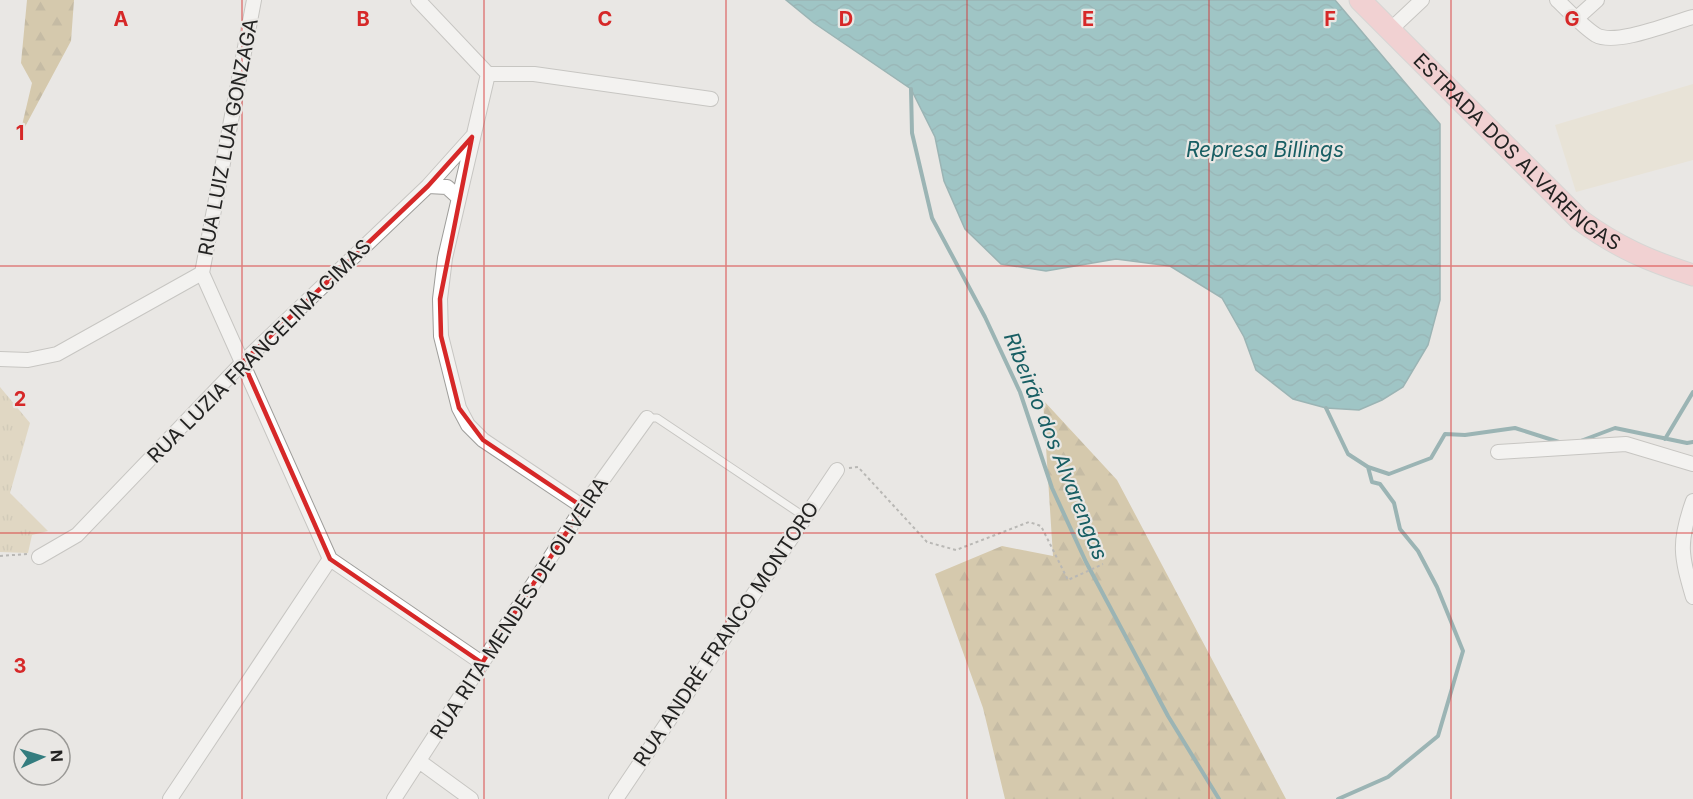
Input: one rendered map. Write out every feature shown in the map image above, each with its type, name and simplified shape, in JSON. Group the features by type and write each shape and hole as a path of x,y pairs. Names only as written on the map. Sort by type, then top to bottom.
{"main road":[{"name":"ESTRADA DOS ALVARENGAS","path":"1360,0 1580,220 1608,240 1644,259 1693,275"}],"street":[{"name":"RUA LUIZ LUA GONZAGA","path":"202,273 254,0"},
{"path":"418,0 488,74 534,74 711,99"},
{"path":"1389,31 1422,0"},
{"path":"1557,0 1597,35 1606,38 1625,37 1693,17"},
{"path":"1577,18 1597,0"},
{"path":"488,74 445,258 440,299 441,336 459,408 468,425 483,440 583,507"},
{"name":"RUA LUZIA FRANCELINA CIMAS","path":"42,556 77,536 243,362 428,186 472,136"},
{"path":"428,186 447,187 458,197"},
{"path":"0,359 28,360 57,354 202,273 330,559 482,663"},
{"name":"RUA RITA MENDES DE OLIVEIRA","path":"394,799 583,507 647,418"},
{"path":"1498,452 1626,444 1693,464"},
{"name":"RUA ANDRÉ FRANCO MONTORO","path":"616,799 837,470"},
{"path":"1693,501 1682,537 1682,556 1693,597"},
{"path":"170,799 330,559"},
{"path":"420,761 471,799"}],"lane":[{"path":"647,418 657,418 805,517"}],"path":[{"path":"837,470 858,466 927,542 956,550 1029,522 1041,526 1068,580 1103,564"},
{"path":"0,556 42,556"}],"highlighted area":[{"path":"472,137 440,299 441,336 459,408 483,440 583,507 482,663 330,559 243,362 428,186"}],"shaded area":[{"path":"1693,84 1693,160 1576,192 1555,125"}],"green space":[{"path":"27,0 74,0 71,41 19,138 32,83 21,63"},
{"path":"0,387 30,423 10,493 48,531 32,535 28,553 0,552"},
{"path":"1043,400 1117,480 1286,799 1005,799 983,708 935,574 1002,546 1053,556"}],"water":[{"name":"Represa Billings","path":"786,0 1335,0 1440,124 1440,300 1428,345 1403,387 1382,400 1359,410 1326,408 1293,399 1256,370 1244,337 1222,298 1170,266 1116,259 1046,271 1001,264 965,229 944,181 935,137 911,89 814,23"}],"waterway":[{"name":"Ribeirão dos Alvarengas","path":"911,89 912,133 932,218 985,317 1020,392 1052,488 1086,562 1168,716 1219,799"},
{"path":"1665,439 1693,392"},
{"path":"1326,408 1348,454 1368,467 1372,482 1380,484 1394,503 1400,529 1418,551 1437,587 1463,651 1438,736 1388,777 1338,799"},
{"path":"1368,467 1389,474 1431,458 1445,434 1465,435 1515,428 1562,443"},
{"path":"1578,442 1615,428 1687,443 1693,442"}]}
